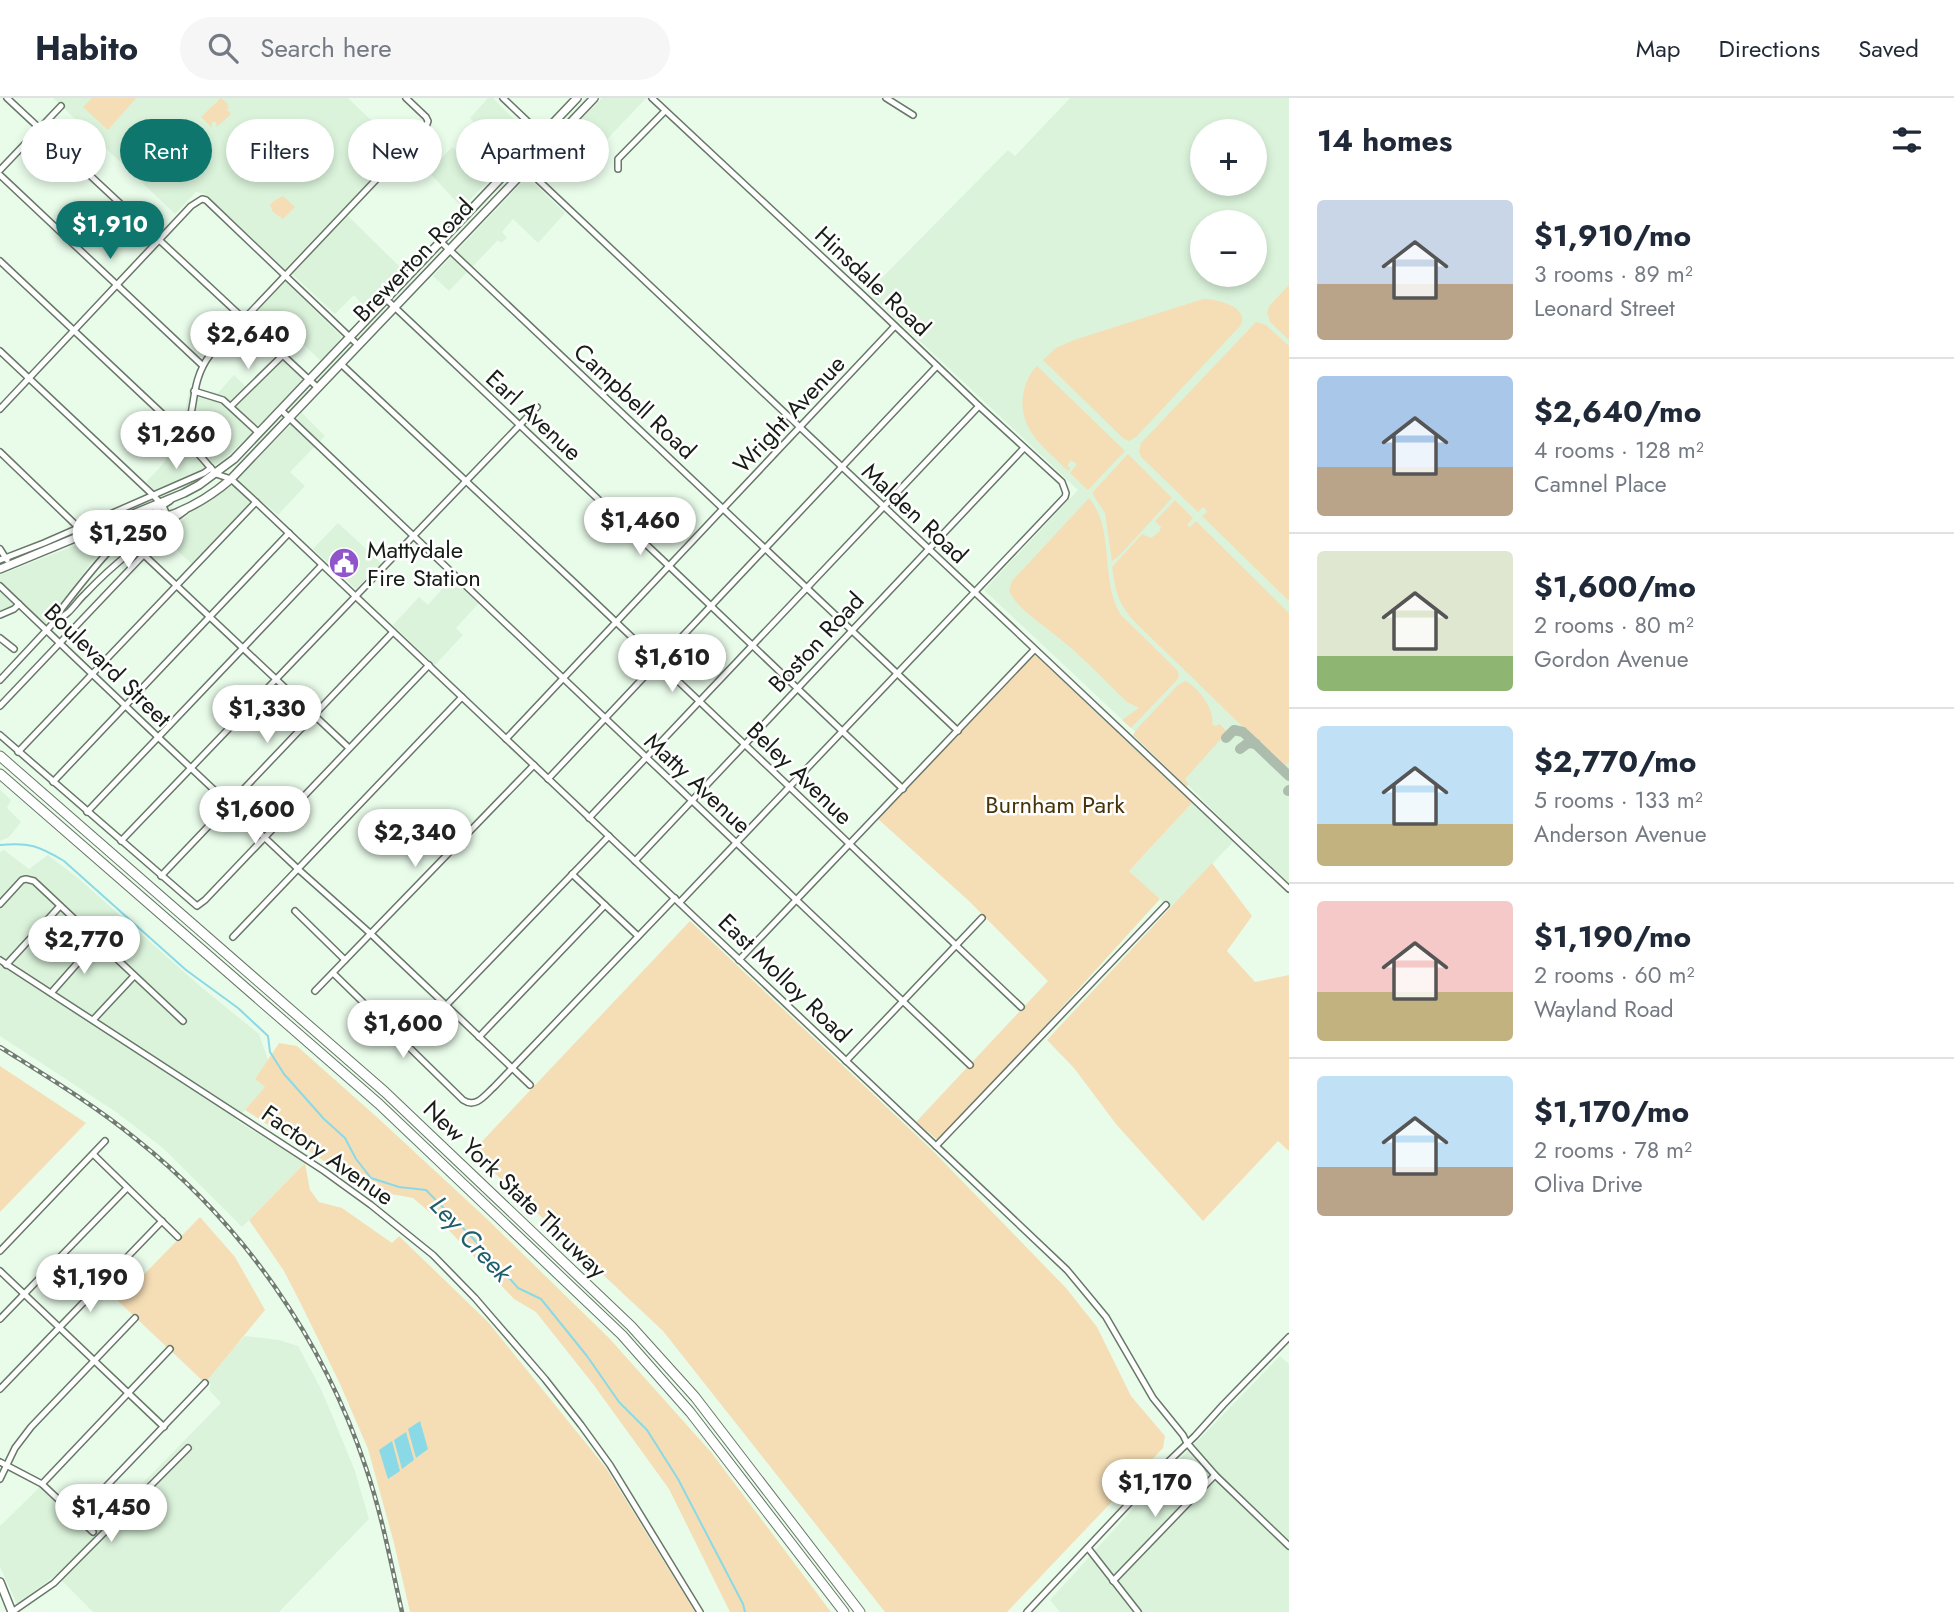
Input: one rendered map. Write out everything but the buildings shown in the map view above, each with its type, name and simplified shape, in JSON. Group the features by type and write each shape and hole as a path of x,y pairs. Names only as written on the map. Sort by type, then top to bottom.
{"highway":[{"name":"New York State Thruway","path":"0,756 385,1092 631,1326 695,1397 860,1612"},
{"name":"New York State Thruway","path":"0,774 379,1104 622,1335 690,1412 844,1612"}],"main road":[{"name":"Brewerton Road","path":"557,119 577,98"},
{"name":"Brewerton Road","path":"574,119 594,98"},
{"name":"Brewerton Road","path":"0,569 80,533 161,504 184,493 234,459 496,182"},
{"name":"Brewerton Road","path":"80,533 170,519 214,493 289,419 514,182"},
{"path":"0,1582 12,1612"}],"street":[{"path":"7,98 30,119"},
{"path":"185,438 202,365 426,127 426,117 406,98"},
{"path":"503,98 525,119"},
{"name":"Hinsdale Road","path":"652,98 1062,482 1065,497 973,592"},
{"path":"886,98 913,115"},
{"path":"49,119 61,106"},
{"path":"618,169 618,159 665,111"},
{"path":"21,149 0,173 202,365"},
{"path":"97,182 318,388"},
{"name":"Malden Road","path":"540,182 1289,889"},
{"path":"0,409 191,206 202,199 359,345"},
{"name":"Campbell Road","path":"440,241 958,730"},
{"path":"0,261 169,420 214,471 153,495 80,533 3,558"},
{"name":"Earl Avenue","path":"386,299 903,789"},
{"name":"Wright Avenue","path":"506,738 895,326"},
{"path":"0,351 153,495 170,519 170,527 0,706"},
{"path":"231,407 283,355"},
{"name":"Beley Avenue","path":"341,364 1021,1007"},
{"path":"548,779 937,366"},
{"path":"194,391 218,397 259,433"},
{"path":"590,818 979,406"},
{"path":"121,841 537,407"},
{"name":"Matty Avenue","path":"281,410 970,1065"},
{"name":"Boston Road","path":"635,861 1024,448"},
{"path":"0,452 80,533"},
{"name":"East Molloy Road","path":"214,471 231,479 256,502 1067,1270 1106,1317 1153,1398 1187,1443 1215,1475 1289,1546"},
{"path":"18,752 256,502"},
{"path":"0,680 47,631 93,568 117,541 161,504"},
{"path":"57,619 63,617 125,555 170,519"},
{"path":"53,782 289,533"},
{"path":"0,549 9,566"},
{"path":"143,554 349,748"},
{"path":"87,812 322,565"},
{"name":"Boulevard Street","path":"0,586 190,768 530,1085"},
{"path":"333,973 463,1100 474,1104 638,936 736,843 973,592"},
{"path":"0,615 19,604"},
{"path":"161,876 393,632"},
{"path":"0,638 14,649"},
{"path":"739,960 1034,650"},
{"path":"0,735 195,905 200,905 429,665"},
{"path":"233,937 462,697"},
{"path":"315,991 534,765"},
{"path":"407,1046 609,836"},
{"path":"572,874 638,936"},
{"path":"0,904 22,880 34,881 183,1021"},
{"path":"478,1037 605,905"},
{"path":"936,1146 1166,905"},
{"path":"6,964 60,906"},
{"path":"295,911 345,960"},
{"path":"846,1061 982,918"},
{"path":"51,993 97,941"},
{"name":"Factory Avenue","path":"0,960 324,1171 433,1255 484,1308 581,1424 622,1484 700,1612"},
{"path":"93,1020 134,975"},
{"path":"0,1251 105,1141"},
{"path":"93,1154 178,1237"},
{"path":"0,1319 127,1188"},
{"path":"0,1389 162,1221"},
{"path":"0,1271 163,1427"},
{"path":"0,1479 15,1448 31,1427 135,1318"},
{"path":"1027,1612 1289,1337"},
{"path":"42,1484 170,1349"},
{"path":"77,1517 205,1383"},
{"path":"12,1612 54,1583 188,1448"},
{"path":"0,1462 42,1484 93,1532"},
{"path":"1113,1581 1215,1475"},
{"path":"1284,1541 1289,1535"},
{"path":"1088,1548 1138,1612"}],"shaded area":[{"path":"53,98 348,98 370,119 348,119 348,182 369,182 285,269 205,194 196,192 175,214 141,182 212,182 212,119 120,119 120,162 106,148 106,119 75,119"},
{"path":"488,98 493,98 514,119 471,119"},
{"path":"602,98 646,98 609,137 609,119 581,119"},
{"path":"1070,98 1289,98 1289,883 1229,827 1147,743 984,590 1078,490 868,292 1008,150 1015,156"},
{"path":"452,147 456,150 456,182 487,182 462,208 438,182 442,182 442,158"},
{"path":"522,182 532,182 565,213 538,243 513,219 502,232 507,238 501,243 498,240 449,291 433,276"},
{"path":"347,215 404,271 369,311 354,295 335,314 291,273"},
{"path":"284,280 341,336 321,361 284,326 271,340 248,320"},
{"path":"278,355 304,379 221,462 156,493 146,482 163,464 180,437 190,387 218,393 234,375 246,387"},
{"path":"302,413 325,436 290,472 305,486 278,515 257,497 192,564 163,538 191,512 229,487"},
{"path":"338,523 381,563 356,589 313,549"},
{"path":"94,538 99,552 45,625 20,600 0,612 0,575"},
{"path":"452,578 479,603 456,628 463,635 435,665 393,625 419,597 428,605"},
{"path":"0,790 11,800 7,808 21,822 9,837 0,841"},
{"path":"1192,803 1233,842 1170,908 1129,871"},
{"path":"4,850 29,869 48,855 259,1034 268,1060 255,1079 266,1087 236,1120 305,1163 242,1227 163,1148 116,1112 0,1036 0,852"},
{"path":"245,1336 279,1340 298,1346 320,1387 355,1471 369,1519 279,1612 93,1612 56,1575 17,1604 0,1567 0,1526 41,1486 93,1534 221,1403 209,1390 211,1385 206,1377"},
{"path":"1280,1356 1289,1364 1289,1612 1060,1612 1050,1600 1150,1490"}],"green space":[{"path":"92,98 136,98 108,130 106,119 96,119 83,107"},
{"path":"221,98 228,104 227,107 230,106 227,110 231,114 217,127 212,119 201,117"},
{"path":"283,196 295,207 283,219 273,212 270,205"},
{"path":"1289,285 1289,340 1270,322 1267,312"},
{"path":"1203,299 1216,300 1236,308 1242,318 1241,325 1136,437 1129,441 1043,360 1056,348 1074,340"},
{"path":"1256,322 1266,325 1289,346 1289,601 1202,516 1207,512 1205,508 1198,512 1141,457 1139,451 1141,443"},
{"path":"1037,366 1125,451 1088,490 1070,473 1077,464 1071,460 1068,467 1071,468 1068,471 1029,429 1025,419 1023,395 1026,383"},
{"path":"1128,454 1172,498 1112,561 1105,513 1092,493"},
{"path":"1089,498 1102,525 1114,601 1121,615 1179,675 1131,728 1122,720 1139,708 1127,702 1078,654 1025,611 1009,591 1012,581"},
{"path":"1175,500 1193,518 1187,525 1190,527 1196,521 1289,613 1289,762 1284,767 1137,624 1119,598 1112,567 1142,534 1151,538 1159,532 1161,527 1155,521"},
{"name":"Burnham Park","path":"1033,655 1192,803 1129,871 1160,899 940,1142 916,1122 1048,981 969,901 878,819"},
{"path":"1185,681 1205,700 1213,719 1212,724 1220,724 1227,732 1185,779 1189,785 1186,786 1133,735 1178,685"},
{"path":"1212,863 1252,916 1227,951 1255,982 1289,975 1289,1151 1278,1141 1203,1221 1116,1124 1074,1068 1047,1040"},
{"path":"690,921 932,1150 1066,1288 1097,1327 1131,1396 1165,1436 1163,1448 1007,1612 885,1612 663,1331 472,1152"},
{"path":"279,1043 297,1046 379,1119 609,1338 711,1452 831,1612 730,1612 669,1489 593,1384 536,1312 514,1299 441,1222 413,1198 369,1190 245,1110 265,1087 255,1079"},
{"path":"0,1066 86,1123 0,1212"},
{"path":"305,1163 310,1190 319,1202 342,1208 392,1243 399,1236 488,1322 606,1468 695,1612 410,1612 368,1449 340,1384 284,1271 249,1220"},
{"path":"200,1217 235,1257 265,1310 205,1383 118,1301"}],"water":[{"path":"420,1421 428,1449 416,1458 408,1429"},
{"path":"406,1432 414,1460 402,1469 394,1440"},
{"path":"392,1441 400,1471 388,1479 379,1450"}],"waterway":[{"name":"Ley Creek","path":"0,845 34,846 64,861 186,970 238,1008 268,1036 270,1052 284,1074 345,1138 356,1159 371,1178 399,1187 426,1190 518,1288 541,1299 587,1356 619,1402 647,1430 678,1479 745,1612"}],"taxiway":[{"path":"1226,738 1234,730 1243,732 1289,776"},
{"path":"1240,749 1248,743 1256,744"}],"railway":[{"path":"0,1047 103,1114 175,1172 211,1208 275,1287 303,1330 348,1420 377,1504 402,1612"}],"place":[{"name":"Mattydale Fire Station","path":"344,563"}]}
